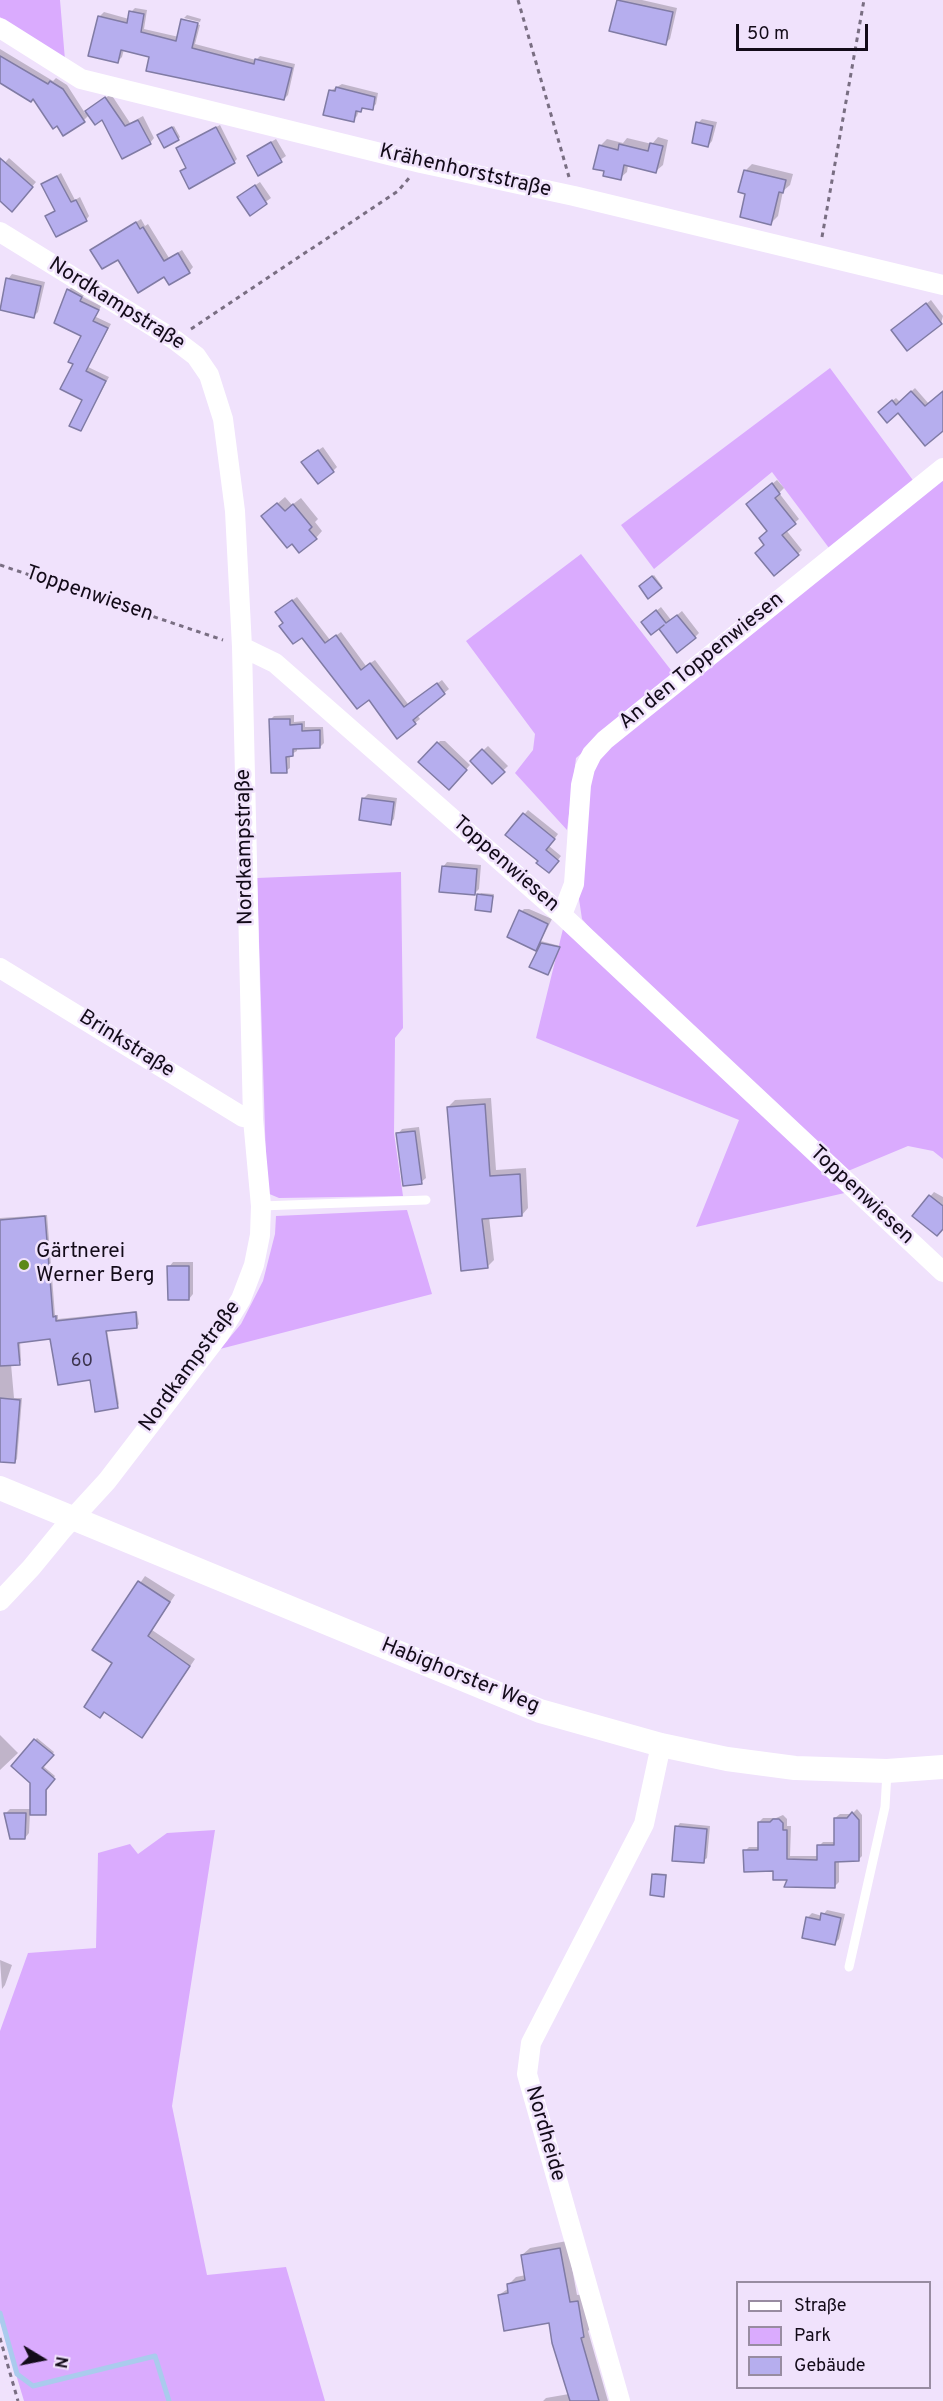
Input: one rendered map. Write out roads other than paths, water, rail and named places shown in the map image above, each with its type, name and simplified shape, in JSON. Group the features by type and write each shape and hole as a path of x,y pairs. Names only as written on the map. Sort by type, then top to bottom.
{"street":[{"name":"Krähenhorststraße","path":"0,28 81,79 421,163 574,196 943,285"},
{"name":"Nordkampstraße","path":"0,232 175,340 196,356 209,375 224,419 235,511 242,647 253,1119 261,1206 260,1235 254,1265 241,1299 219,1335 107,1481 0,1601"},
{"name":"An den Toppenwiesen","path":"562,915 574,884 581,785 585,768 592,754 605,740 943,468"},
{"name":"Toppenwiesen","path":"242,647 275,663 562,915 943,1272"},
{"name":"Brinkstraße","path":"0,968 243,1117 253,1119"},
{"name":"Habighorster Weg","path":"0,1488 540,1711 661,1745 727,1759 795,1768 887,1771 943,1767"},
{"name":"Nordheide","path":"620,2401 527,2074 531,2043 644,1824 661,1745"}],"lane":[{"path":"261,1206 426,1200"},
{"path":"849,1967 885,1807 887,1771"}],"waterway":[{"path":"0,2313 17,2374 33,2386 155,2356 169,2401"}],"place":[{"name":"Gärtnerei Werner Berg","path":"24,1265"}]}
